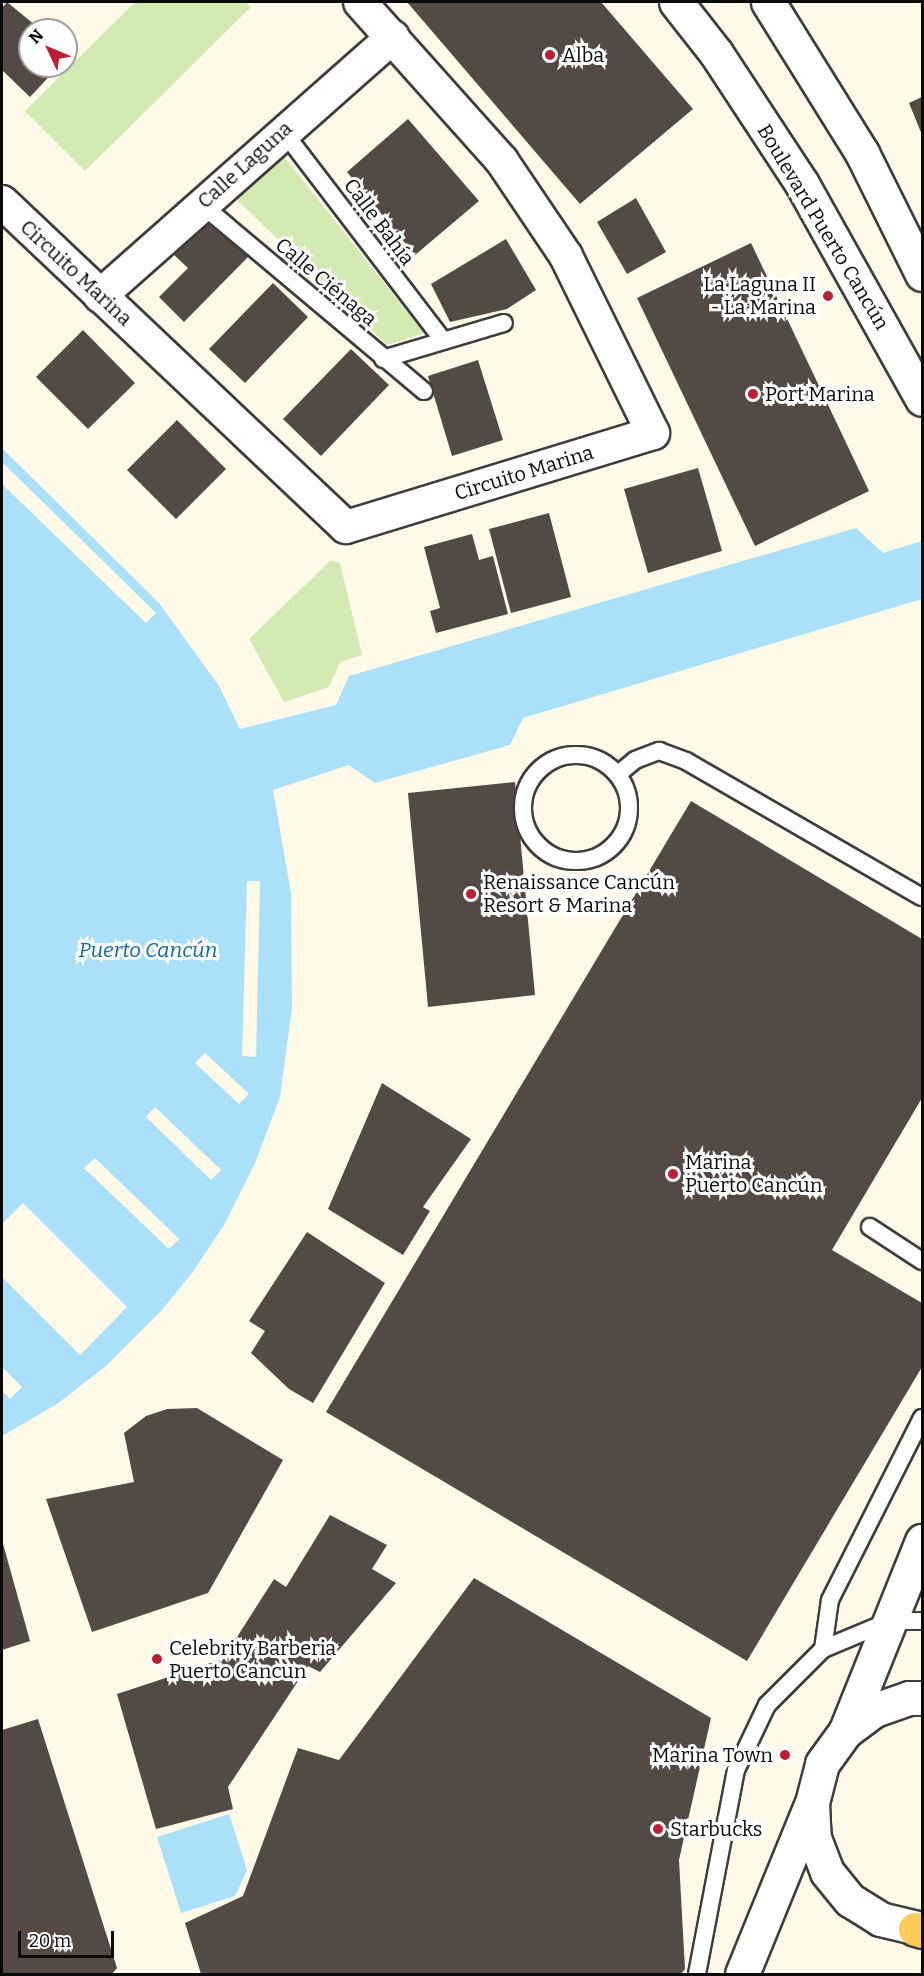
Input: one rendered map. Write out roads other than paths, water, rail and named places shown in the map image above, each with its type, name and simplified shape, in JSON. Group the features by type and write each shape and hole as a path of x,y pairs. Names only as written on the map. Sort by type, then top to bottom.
{"street":[{"name":"Circuito Marina","path":"2,202 346,527 653,434 566,256 502,161 360,2"},
{"name":"Boulevard Puerto Cancún","path":"676,2 716,53 802,184 922,399"},
{"path":"768,2 862,153 922,274"},
{"name":"Calle Laguna","path":"100,296 283,131 393,37"},
{"path":"742,1974 812,1803 822,1764 845,1732 922,1541"},
{"path":"845,1732 874,1710 909,1698 922,1698"},
{"path":"812,1803 814,1838 827,1872 850,1900 870,1913 920,1929"}],"lane":[{"name":"Calle Bahía","path":"283,131 442,339"},
{"name":"Calle Ciénaga","path":"201,204 383,359 424,391"},
{"path":"383,359 442,339 504,323"},
{"path":"618,774 634,760 659,751 686,761 922,897"},
{"path":"581,755 605,763 618,774 629,807 627,825 618,841 603,853 586,860 568,860 550,855 536,843 523,811 531,779 542,766 557,758 581,755"},
{"path":"870,1227 922,1261"},
{"path":"823,1649 830,1599 922,1418"},
{"path":"697,1974 736,1770 768,1705 823,1649 890,1621 922,1621"}],"water":[{"name":"Puerto Cancún","path":"2,448 159,603 219,686 240,729 336,705 349,676 856,528 883,553 922,541 922,599 523,718 510,745 375,783 349,765 273,790 291,893 292,1008 280,1097 255,1163 224,1225 192,1273 161,1311 106,1366 57,1404 2,1436"},
{"path":"229,1814 247,1870 235,1896 181,1913 157,1837"}],"place":[{"name":"Alba","path":"550,55"},
{"name":"La Laguna II - La Marina","path":"828,296"},
{"name":"Port Marina","path":"753,394"},
{"name":"Renaissance Cancún Resort & Marina","path":"471,894"},
{"name":"Marina Puerto Cancún","path":"673,1174"},
{"name":"Celebrity Barberia Puerto Cancun","path":"157,1659"},
{"name":"Marina Town","path":"785,1755"},
{"name":"Starbucks","path":"658,1829"}]}
